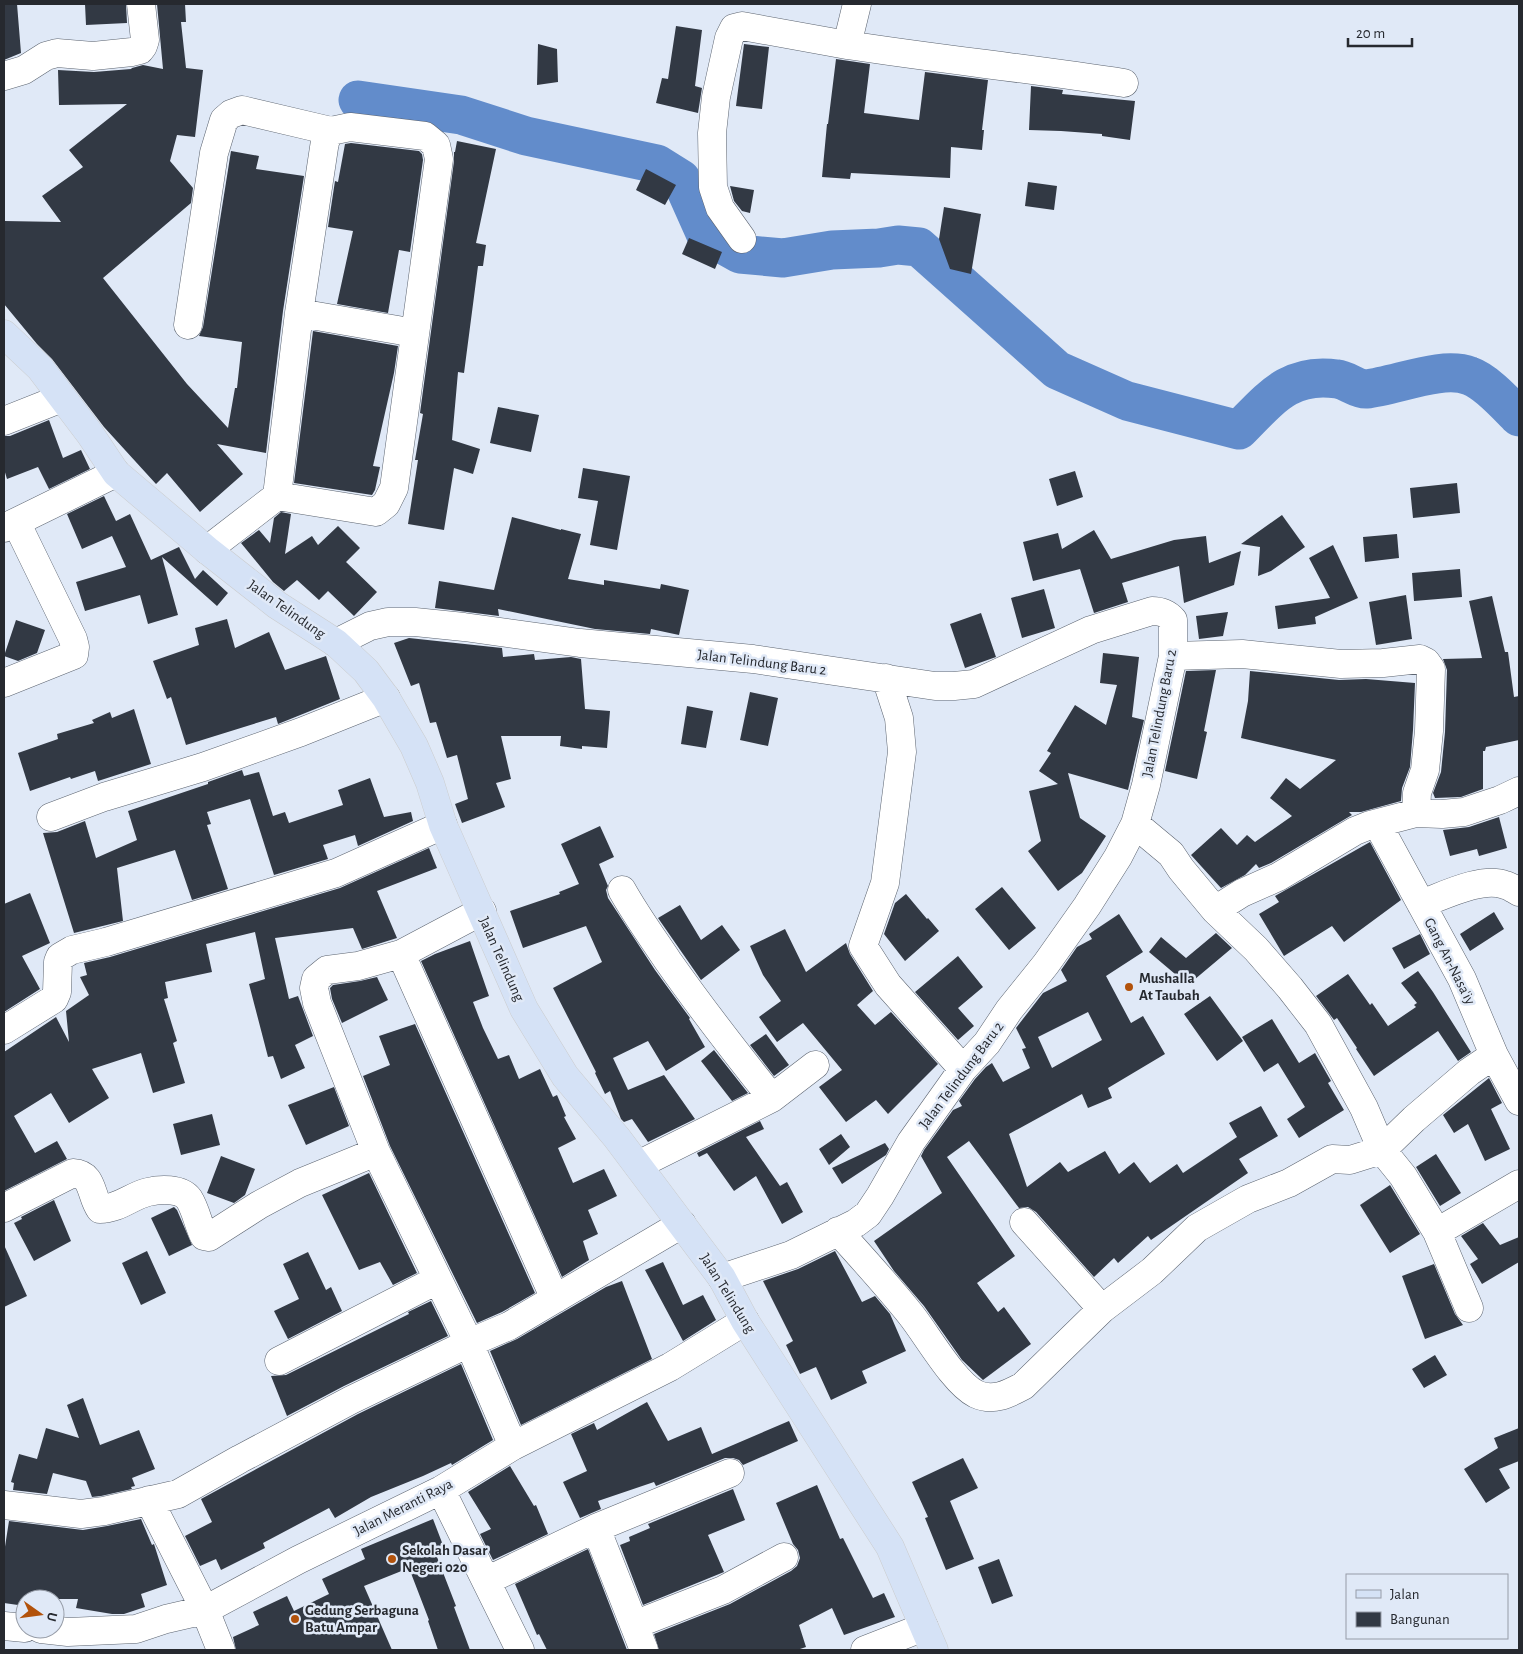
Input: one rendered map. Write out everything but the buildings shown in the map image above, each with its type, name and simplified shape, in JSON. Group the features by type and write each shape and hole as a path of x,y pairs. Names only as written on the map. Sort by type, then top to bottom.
{"main road":[{"name":"Jalan Telindung","path":"4,334 40,368 90,434 116,473 207,550 278,605 336,643 366,671 386,698 414,746 430,783 444,825 524,1009 565,1076 638,1165 722,1278 745,1321 890,1548 929,1639"}],"street":[{"path":"4,76 24,70 46,56 57,53 94,56 140,50 144,40 141,4"},
{"path":"847,45 857,4"},
{"path":"742,239 720,208 713,187 712,133 716,97 729,38 734,28 742,26 944,60 1039,70 1124,83"},
{"path":"188,325 214,153 224,120 232,114 242,110 332,131 350,127 425,136 436,145 439,159 394,488 386,504 376,512 277,496"},
{"path":"207,550 277,496 299,313 325,141 332,131"},
{"path":"299,313 416,333"},
{"path":"4,421 62,398"},
{"path":"4,684 74,655 75,647 73,638 10,525 116,473"},
{"name":"Jalan Telindung Baru 2","path":"336,643 370,626 388,622 416,622 580,643 753,659 935,686 954,686 974,684 1091,630 1152,611 1168,614 1173,620 1173,656 1146,784 1135,824 1118,857 1082,913 1046,964 1009,1010 987,1043 963,1070 911,1142 868,1214 856,1223 791,1255 722,1278"},
{"path":"1173,656 1242,654 1341,664 1420,660 1426,662 1431,669 1429,732 1425,770 1417,794 1416,813"},
{"path":"886,678 899,718 902,752 885,882 863,946 888,985 963,1070"},
{"path":"51,817 104,797 202,767 301,732 386,698"},
{"path":"1215,910 1242,892 1278,877 1354,831 1416,813 1442,814 1464,812 1500,800 1519,791"},
{"name":"Gang An-Nasa'iy","path":"1377,823 1462,979 1494,1055 1519,1101"},
{"path":"1135,824 1171,854 1215,910 1256,949 1318,1024 1364,1108 1382,1150 1403,1176 1437,1232 1469,1308"},
{"path":"4,1030 54,999 57,992 58,962 60,957 72,950 106,942 336,873 444,825"},
{"path":"1420,904 1487,882 1504,884 1519,892"},
{"path":"622,890 638,918 685,985 720,1033 772,1098"},
{"path":"482,911 401,954 358,966 327,970 316,979 314,988 317,1003 376,1152 469,1343 512,1446"},
{"path":"401,954 555,1299"},
{"path":"838,1232 911,1315 956,1376 974,1393 992,1398 1023,1386 1102,1309 1152,1271 1197,1228 1248,1199 1289,1183 1332,1159 1350,1160 1382,1150 1414,1119 1469,1072 1494,1055"},
{"path":"638,1165 772,1098 815,1065"},
{"path":"4,1208 73,1173 88,1178 95,1202 100,1209 119,1205 148,1192 163,1190 181,1192 190,1200 204,1236 209,1236 259,1205 300,1183 376,1152"},
{"path":"1437,1232 1519,1184"},
{"path":"1024,1222 1102,1309"},
{"path":"4,1505 81,1514 104,1511 178,1494 240,1458 352,1400 469,1343 509,1326 682,1224"},
{"path":"279,1361 437,1280"},
{"name":"Jalan Meranti Raya","path":"65,1632 136,1629 166,1618 205,1610 298,1560 441,1490 512,1446 670,1367 745,1321"},
{"path":"486,1581 596,1528 730,1474"},
{"path":"441,1490 520,1650"},
{"path":"149,1500 205,1610 221,1650"},
{"path":"596,1528 644,1650"},
{"path":"634,1625 722,1590 784,1557"},
{"path":"866,1650 929,1639"}],"waterway":[{"path":"358,100 461,115 526,136 657,164 681,179 706,235 740,254 783,258 832,250 879,248 898,245 919,247 1057,370 1127,401 1239,430 1271,398 1293,384 1306,380 1320,378 1337,379 1366,389 1433,374 1459,373 1483,383 1519,417"}],"place":[{"name":"Mushalla At Taubah","path":"1129,987"},
{"name":"Sekolah Dasar Negeri 020","path":"392,1559"},
{"name":"Gedung Serbaguna Batu Ampar","path":"295,1619"}]}
